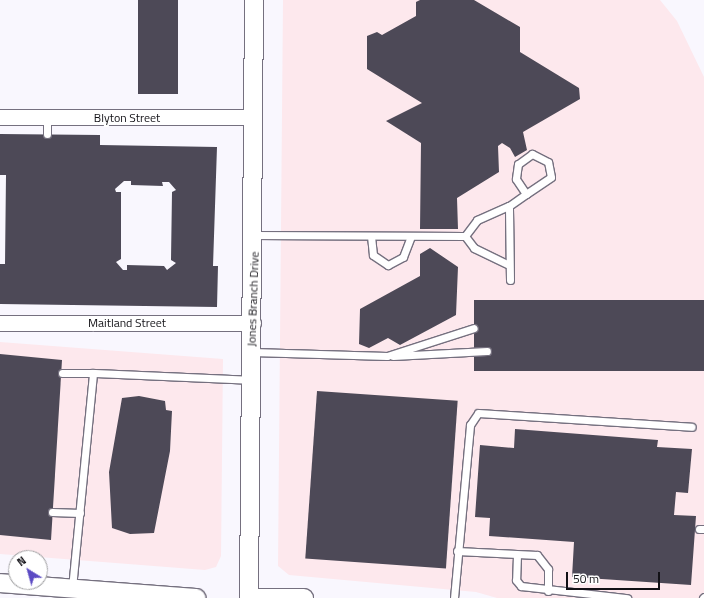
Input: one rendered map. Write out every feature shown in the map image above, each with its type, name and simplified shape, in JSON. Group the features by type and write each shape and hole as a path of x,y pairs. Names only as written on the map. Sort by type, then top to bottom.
{"street":[{"name":"Jones Branch Drive","path":"249,598 251,352 253,323 254,235 254,0"},
{"name":"Blyton Street","path":"0,117 254,117"},
{"name":"Maitland Street","path":"0,323 253,323"},
{"path":"0,583 196,598"},
{"path":"257,598 304,598"}],"lane":[{"path":"47,118 47,134"},
{"path":"465,236 477,220 510,206 551,177 548,162 532,154 518,164 516,179 526,194"},
{"path":"510,206 507,264 510,280"},
{"path":"254,235 465,236"},
{"path":"371,236 372,255 388,265 402,257 411,236"},
{"path":"465,236 474,248 507,264"},
{"path":"387,356 474,328"},
{"path":"251,352 427,356 487,351"},
{"path":"62,373 251,380"},
{"path":"72,588 93,373"},
{"path":"454,598 470,425 478,413 692,427"},
{"path":"52,512 80,513"},
{"path":"458,551 536,555 543,560 548,569 548,591"},
{"path":"516,555 516,580 521,586 548,591 627,598"}],"shaded area":[{"path":"283,0 660,0 677,21 704,77 704,598 497,598 476,592 289,575 278,566"},
{"path":"0,342 223,359 221,556 216,567 205,570 48,558 48,550 8,550 8,555 0,554"}],"building":[{"path":"138,0 178,0 178,94 138,94"},
{"path":"420,0 474,0 520,27 520,52 579,88 580,99 523,132 527,150 515,157 510,148 502,143 498,146 499,172 457,198 458,229 420,229 421,143 386,121 422,103 367,69 367,36 377,32 382,35 416,16 416,2"},
{"path":"0,134 100,135 100,145 217,147 213,266 218,266 217,307 0,304 0,264 5,264 6,175 0,175","holes":["124,181 131,181 131,185 163,186 162,182 169,182 176,190 172,192 171,260 176,263 167,270 164,266 127,265 127,270 123,270 116,262 121,259 121,192 116,192 115,189"]},
{"path":"430,248 458,267 456,315 400,345 388,338 369,348 359,344 360,309 420,276 420,254"},
{"path":"474,300 704,300 704,371 474,371"},
{"path":"0,354 62,360 51,540 0,535"},
{"path":"317,391 458,401 446,568 305,559"},
{"path":"139,396 165,401 166,410 172,411 170,451 154,533 130,534 112,528 109,472 122,398"},
{"path":"515,429 658,440 657,447 692,449 688,493 676,492 674,515 696,516 691,585 572,577 574,542 489,536 490,518 475,517 480,445 514,448"}]}
